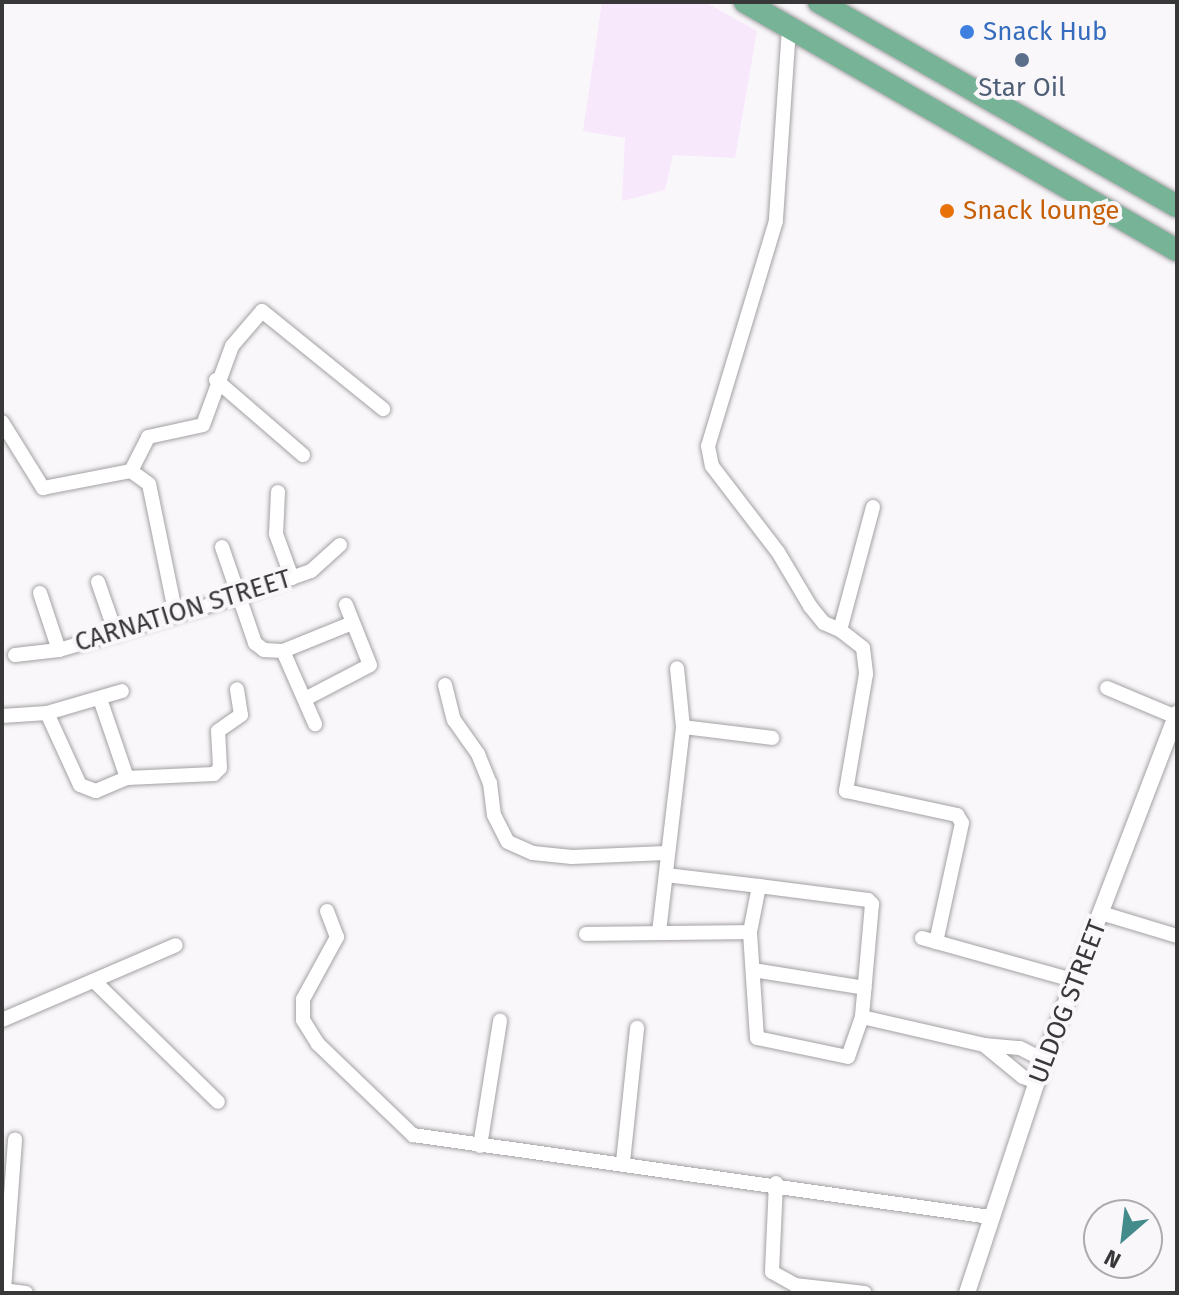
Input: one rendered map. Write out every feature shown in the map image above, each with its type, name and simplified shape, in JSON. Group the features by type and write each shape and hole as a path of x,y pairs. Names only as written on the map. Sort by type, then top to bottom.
{"highway":[{"path":"745,2 1177,250"},
{"path":"819,2 1177,206"}],"street":[{"path":"789,28 776,221 708,446 712,466 778,552 810,606 824,623 840,630 863,648 866,674 846,791 957,815 962,823 929,940 1076,981"},
{"path":"131,471 148,437 203,425 216,380 232,346 262,311 383,409"},
{"path":"216,380 303,455"},
{"path":"3,426 43,488 131,471 149,484 176,615"},
{"path":"278,492 276,534 292,578"},
{"path":"840,630 873,507"},
{"name":"CARNATION STREET","path":"15,655 59,650 237,597 311,571 340,545"},
{"path":"222,547 255,643 264,650 283,651 352,623"},
{"path":"98,582 116,634"},
{"path":"40,593 59,650"},
{"path":"305,699 370,665 346,605"},
{"path":"283,651 315,724"},
{"path":"659,932 683,727 677,668"},
{"path":"445,685 454,720 478,754 490,783 494,815 508,842 533,853 572,857 666,853"},
{"path":"1107,688 1177,715"},
{"path":"47,713 86,789 96,791 127,778 214,774 220,768 218,731 241,715 237,689"},
{"path":"2,716 47,713 122,691"},
{"path":"100,699 127,778"},
{"name":"ULDOG STREET","path":"967,1293 1044,1060 1177,715"},
{"path":"683,727 772,738"},
{"path":"666,875 759,886 868,900 873,909 862,1017 848,1057 763,1041 754,1033 750,932 759,886"},
{"path":"327,911 337,937 334,949 321,960 303,999 303,1020 318,1044 413,1135 776,1183 990,1217"},
{"path":"1101,913 1177,936"},
{"path":"586,934 750,932"},
{"path":"2,1020 176,945"},
{"path":"753,970 865,988"},
{"path":"94,981 218,1102"},
{"path":"862,1017 984,1045 1020,1048 1044,1060"},
{"path":"480,1146 500,1021"},
{"path":"623,1162 637,1028"},
{"path":"984,1045 1023,1077 1037,1082"},
{"path":"15,1139 3,1290 26,1293"},
{"path":"776,1183 772,1272 795,1285 865,1293"}],"shaded area":[{"path":"602,2 705,2 757,31 735,158 673,155 665,190 622,201 625,138 583,131"}],"place":[{"name":"Snack Hub","path":"967,32"},
{"name":"Star Oil","path":"1022,60"},
{"name":"Snack lounge","path":"947,211"}]}
